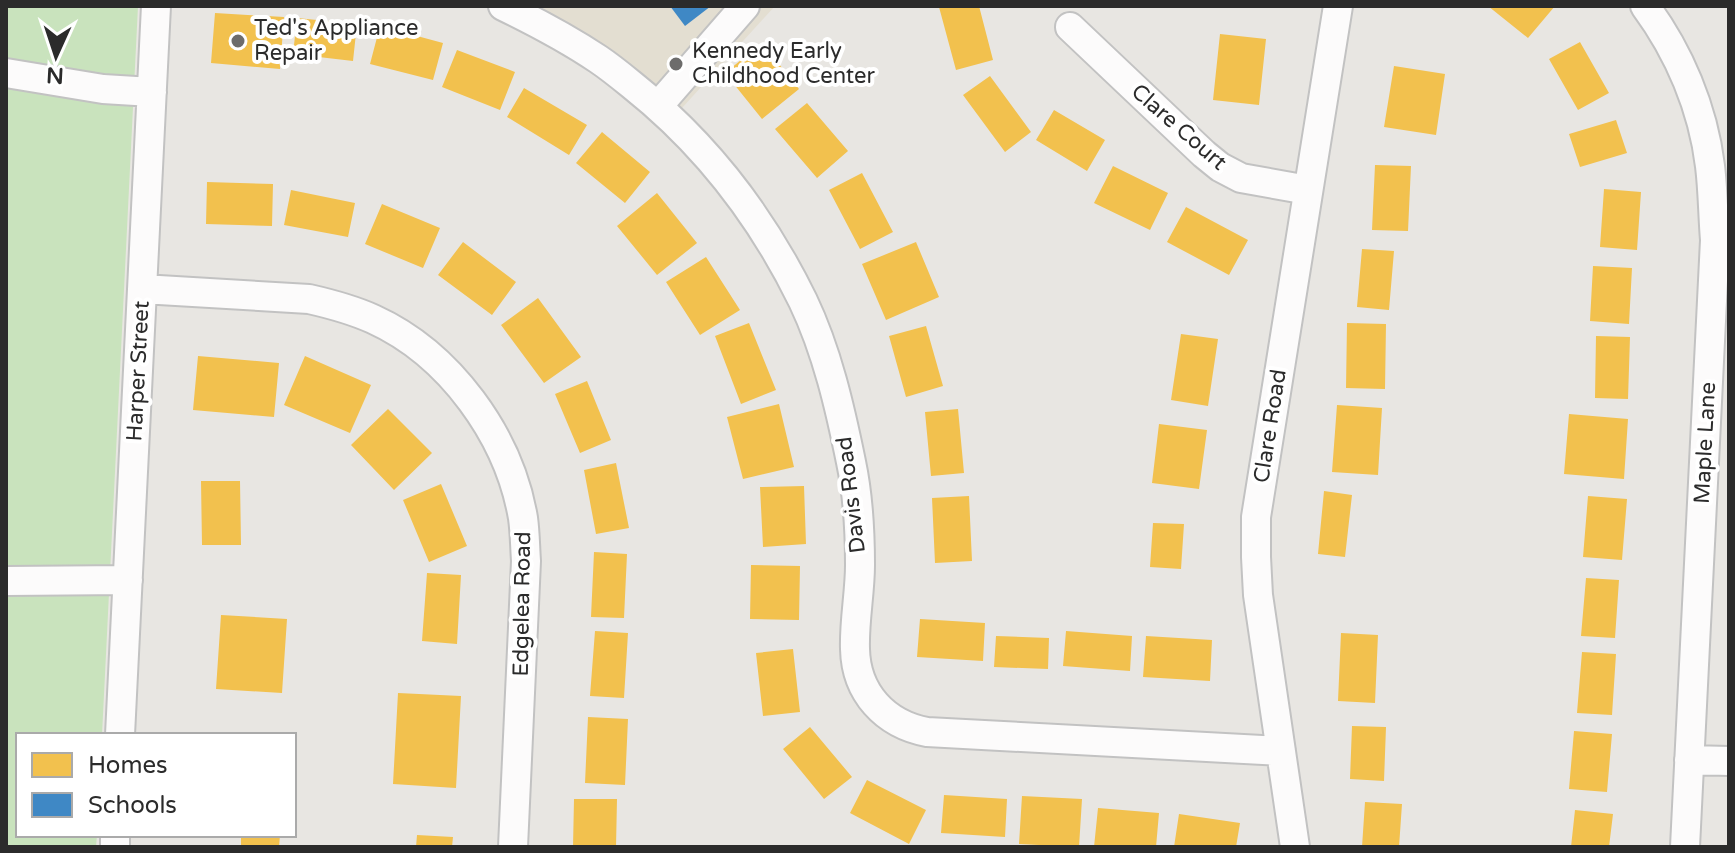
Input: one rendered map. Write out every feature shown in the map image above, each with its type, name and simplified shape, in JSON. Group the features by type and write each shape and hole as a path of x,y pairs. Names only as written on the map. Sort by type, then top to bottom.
{"street":[{"name":"Harper Street","path":"120,733 156,6"},
{"name":"Davis Road","path":"503,6 538,15 601,60 685,130 748,207 804,302 838,400 852,467 860,565 855,651 859,674 871,700 890,719 914,730 927,732 1281,751"},
{"path":"658,106 745,6"},
{"name":"Clare Road","path":"1295,847 1258,595 1256,517 1338,6"},
{"name":"Maple Lane","path":"1645,6 1675,55 1701,122 1722,240 1685,847"},
{"name":"Clare Court","path":"1070,27 1220,167 1241,178 1308,190"},
{"path":"6,73 103,89 152,92"},
{"name":"Edgelea Road","path":"142,289 309,299 374,319 410,339 441,366 464,390 491,428 511,475 523,518 526,561 513,847"},
{"path":"6,581 128,580"},
{"path":"1689,760 1729,761"}],"shaded area":[{"name":"Kennedy Early Childhood Center","path":"535,6 775,6 682,108 616,54"}],"green space":[{"path":"6,6 138,6 102,733 16,733 16,837 97,837 96,847 6,847"}],"building: Homes":[{"path":"979,6 993,60 956,70 939,7"},
{"path":"1488,6 1555,6 1528,38"},
{"path":"215,13 284,17 280,69 211,63"},
{"path":"297,18 357,24 353,61 293,54"},
{"path":"380,26 443,43 433,80 370,64"},
{"path":"1220,34 1266,39 1259,105 1213,100"},
{"path":"1580,42 1609,93 1578,110 1549,59"},
{"path":"762,43 799,89 762,119 725,73"},
{"path":"457,50 515,72 500,110 442,87"},
{"path":"1394,66 1445,74 1436,135 1384,127"},
{"path":"990,76 1031,132 1005,152 963,95"},
{"path":"524,88 587,125 569,155 507,117"},
{"path":"807,103 848,151 817,178 775,129"},
{"path":"1054,110 1105,140 1087,171 1036,140"},
{"path":"1616,120 1627,153 1580,167 1569,134"},
{"path":"602,132 650,172 625,203 576,163"},
{"path":"1375,165 1411,166 1408,231 1372,230"},
{"path":"1113,166 1168,193 1150,230 1094,203"},
{"path":"862,173 893,232 860,249 829,190"},
{"path":"207,182 273,184 272,226 206,224"},
{"path":"1604,189 1641,192 1637,250 1600,247"},
{"path":"291,190 355,203 348,237 284,225"},
{"path":"657,193 697,243 657,275 617,226"},
{"path":"382,204 440,228 423,268 365,244"},
{"path":"1186,207 1248,240 1229,275 1167,242"},
{"path":"463,242 516,282 492,315 438,275"},
{"path":"916,242 939,297 886,320 862,264"},
{"path":"1362,249 1394,251 1389,310 1357,307"},
{"path":"706,257 740,310 700,335 666,282"},
{"path":"1593,266 1632,268 1629,324 1590,321"},
{"path":"538,298 581,357 544,383 501,325"},
{"path":"749,323 776,390 741,404 715,336"},
{"path":"1347,323 1386,324 1385,389 1346,388"},
{"path":"926,326 943,386 906,397 889,336"},
{"path":"1181,334 1218,339 1208,406 1171,400"},
{"path":"1596,336 1630,337 1628,399 1595,398"},
{"path":"198,356 279,363 274,417 193,410"},
{"path":"305,356 371,385 350,433 284,405"},
{"path":"587,381 611,440 580,453 555,394"},
{"path":"779,404 794,467 743,479 727,417"},
{"path":"1337,405 1382,408 1378,475 1332,472"},
{"path":"388,409 432,453 394,490 351,445"},
{"path":"958,409 964,473 931,476 925,412"},
{"path":"1569,414 1628,419 1624,479 1564,474"},
{"path":"1159,424 1207,430 1199,489 1152,483"},
{"path":"616,463 629,528 596,534 584,470"},
{"path":"201,481 240,481 241,545 202,545"},
{"path":"441,484 467,546 429,562 403,500"},
{"path":"804,486 806,544 763,547 760,487"},
{"path":"1324,491 1352,495 1345,557 1318,554"},
{"path":"969,496 972,561 935,563 932,498"},
{"path":"1588,496 1627,499 1622,560 1583,557"},
{"path":"1153,523 1184,524 1181,569 1150,567"},
{"path":"594,552 627,554 624,618 591,617"},
{"path":"751,565 800,566 799,620 750,619"},
{"path":"427,573 461,575 457,644 422,641"},
{"path":"1586,578 1619,580 1615,638 1581,636"},
{"path":"221,615 287,619 282,693 216,689"},
{"path":"920,619 985,623 983,661 917,657"},
{"path":"595,631 628,633 624,698 590,696"},
{"path":"1066,631 1132,636 1130,671 1063,666"},
{"path":"1341,633 1378,635 1375,703 1338,701"},
{"path":"996,636 1049,638 1048,669 994,667"},
{"path":"1146,636 1212,640 1210,681 1143,677"},
{"path":"793,649 800,712 763,716 756,653"},
{"path":"1582,652 1616,654 1612,715 1577,713"},
{"path":"398,693 461,696 456,788 393,784"},
{"path":"588,717 628,719 625,785 585,783"},
{"path":"1352,726 1386,727 1384,781 1350,779"},
{"path":"810,727 852,777 824,799 783,749"},
{"path":"1574,731 1612,734 1607,792 1569,789"},
{"path":"867,780 926,810 909,844 850,813"},
{"path":"944,795 1007,799 1005,837 941,833"},
{"path":"1022,796 1082,799 1079,847 1019,844"},
{"path":"574,799 617,799 616,847 573,847"},
{"path":"1365,802 1402,804 1399,847 1362,847"},
{"path":"1098,808 1159,813 1156,847 1094,847"},
{"path":"1575,810 1613,814 1609,847 1571,847"},
{"path":"1179,814 1240,823 1236,847 1174,847"},
{"path":"417,835 453,837 452,847 416,847"},
{"path":"241,837 280,837 279,847 241,847"}],"building: Schools":[{"path":"670,6 711,6 685,26"}],"place":[{"name":"Ted's Appliance Repair","path":"238,41"},
{"name":"Kennedy Early Childhood Center","path":"676,64"}]}
